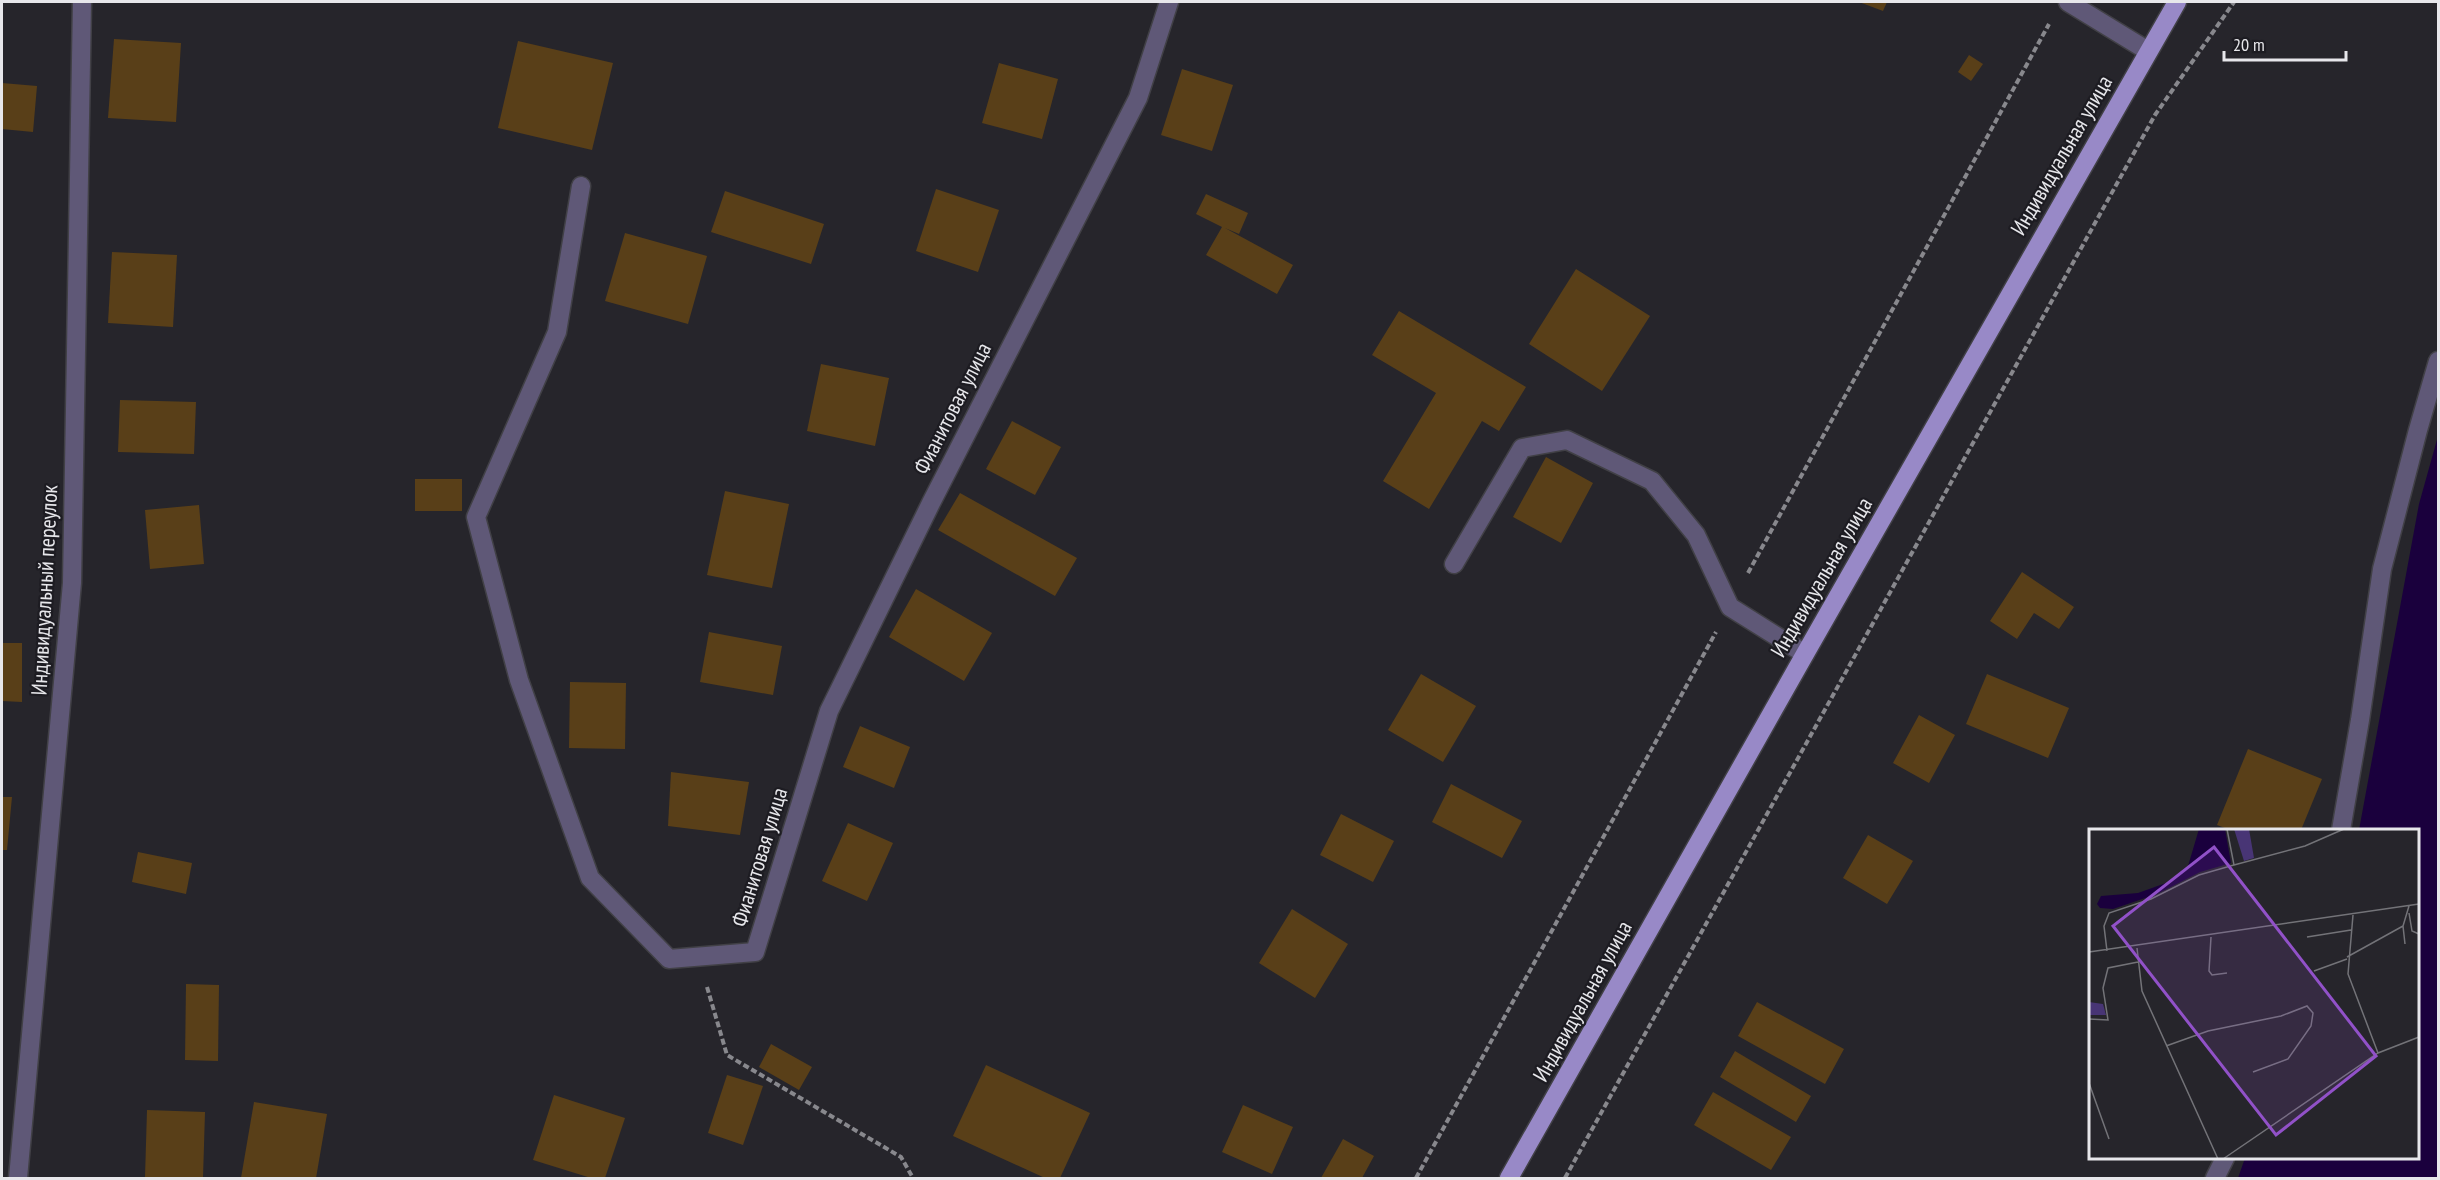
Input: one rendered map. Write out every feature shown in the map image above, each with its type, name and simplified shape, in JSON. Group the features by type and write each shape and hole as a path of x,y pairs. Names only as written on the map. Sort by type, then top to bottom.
{"main road":[{"name":"Индивидуальная улица","path":"1509,1179 2177,2"}],"street":[{"name":"Индивидуальный переулок","path":"18,1179 72,584 82,2"},
{"name":"Фианитовая улица","path":"581,186 556,332 476,517 519,680 590,878 669,959 755,952 829,711 931,502 1138,98 1169,2"},
{"path":"2068,2 2148,51"},
{"path":"2341,829 2382,569 2418,430 2439,361"},
{"path":"1454,564 1522,448 1567,440 1652,481 1696,535 1730,607 1805,654"},
{"path":"2215,1179 2225,1159"}],"path":[{"path":"1565,1179 2155,114 2234,2"},
{"path":"698,957 727,1056 901,1157 913,1179"}],"shaded area":[{"path":"2438,436 2438,1178 2238,1178 2245,1159 2419,1159 2419,829 2359,829 2419,504"}],"building":[{"path":"1859,2 1887,2 1883,11"},
{"path":"114,39 181,43 176,122 108,118"},
{"path":"518,41 613,63 592,150 498,128"},
{"path":"1969,55 1983,64 1971,81 1958,72"},
{"path":"999,63 1058,79 1042,139 982,123"},
{"path":"1182,69 1233,85 1212,151 1161,135"},
{"path":"2,83 37,86 33,132 2,129"},
{"path":"936,189 999,210 978,272 916,251"},
{"path":"725,191 824,224 811,264 711,232"},
{"path":"1206,194 1248,213 1239,234 1225,228 1293,265 1277,294 1206,255 1222,227 1196,214"},
{"path":"625,233 707,256 688,324 605,301"},
{"path":"112,252 177,255 173,327 108,323"},
{"path":"1576,269 1650,316 1602,391 1529,344"},
{"path":"1399,311 1526,387 1499,431 1482,421 1429,509 1383,481 1436,393 1372,355"},
{"path":"821,364 889,378 875,446 807,431"},
{"path":"120,400 196,402 194,454 118,452"},
{"path":"1012,421 1061,447 1035,495 986,469"},
{"path":"1546,457 1593,483 1561,543 1513,517"},
{"path":"415,479 462,479 462,511 415,511"},
{"path":"725,491 789,504 772,588 707,575"},
{"path":"960,493 1077,558 1055,596 938,530"},
{"path":"199,505 204,564 150,569 145,510"},
{"path":"2022,572 2074,607 2059,629 2034,613 2017,639 1990,621"},
{"path":"916,589 992,633 964,681 889,637"},
{"path":"709,632 782,646 773,695 700,682"},
{"path":"2,643 22,643 22,702 2,701"},
{"path":"1421,674 1476,706 1443,762 1388,730"},
{"path":"1987,674 2069,708 2048,758 1966,724"},
{"path":"570,682 626,683 625,749 569,748"},
{"path":"1919,715 1955,735 1929,783 1893,763"},
{"path":"860,726 910,747 894,788 843,767"},
{"path":"2248,749 2322,779 2301,829 2227,829 2217,825"},
{"path":"671,772 749,782 740,835 668,826"},
{"path":"1451,784 1522,821 1502,858 1432,822"},
{"path":"2,797 12,797 7,850 2,850"},
{"path":"1341,814 1394,841 1373,882 1320,855"},
{"path":"848,823 893,843 867,901 822,881"},
{"path":"1868,835 1913,861 1887,904 1843,878"},
{"path":"138,852 192,863 186,894 132,882"},
{"path":"1292,909 1348,944 1315,998 1259,963"},
{"path":"186,984 219,985 218,1061 185,1060"},
{"path":"1757,1002 1844,1049 1825,1084 1738,1036"},
{"path":"771,1044 812,1067 799,1090 759,1067"},
{"path":"1735,1051 1811,1096 1796,1122 1720,1077"},
{"path":"986,1065 1090,1113 1060,1178 1045,1178 953,1136"},
{"path":"727,1075 763,1086 743,1145 708,1133"},
{"path":"1713,1092 1791,1137 1771,1170 1694,1125"},
{"path":"554,1095 625,1118 605,1178 591,1178 533,1160"},
{"path":"254,1102 327,1114 316,1178 241,1178"},
{"path":"1243,1105 1293,1127 1272,1174 1222,1152"},
{"path":"147,1110 205,1112 203,1178 145,1177"},
{"path":"1343,1139 1374,1156 1362,1178 1321,1178"}]}
